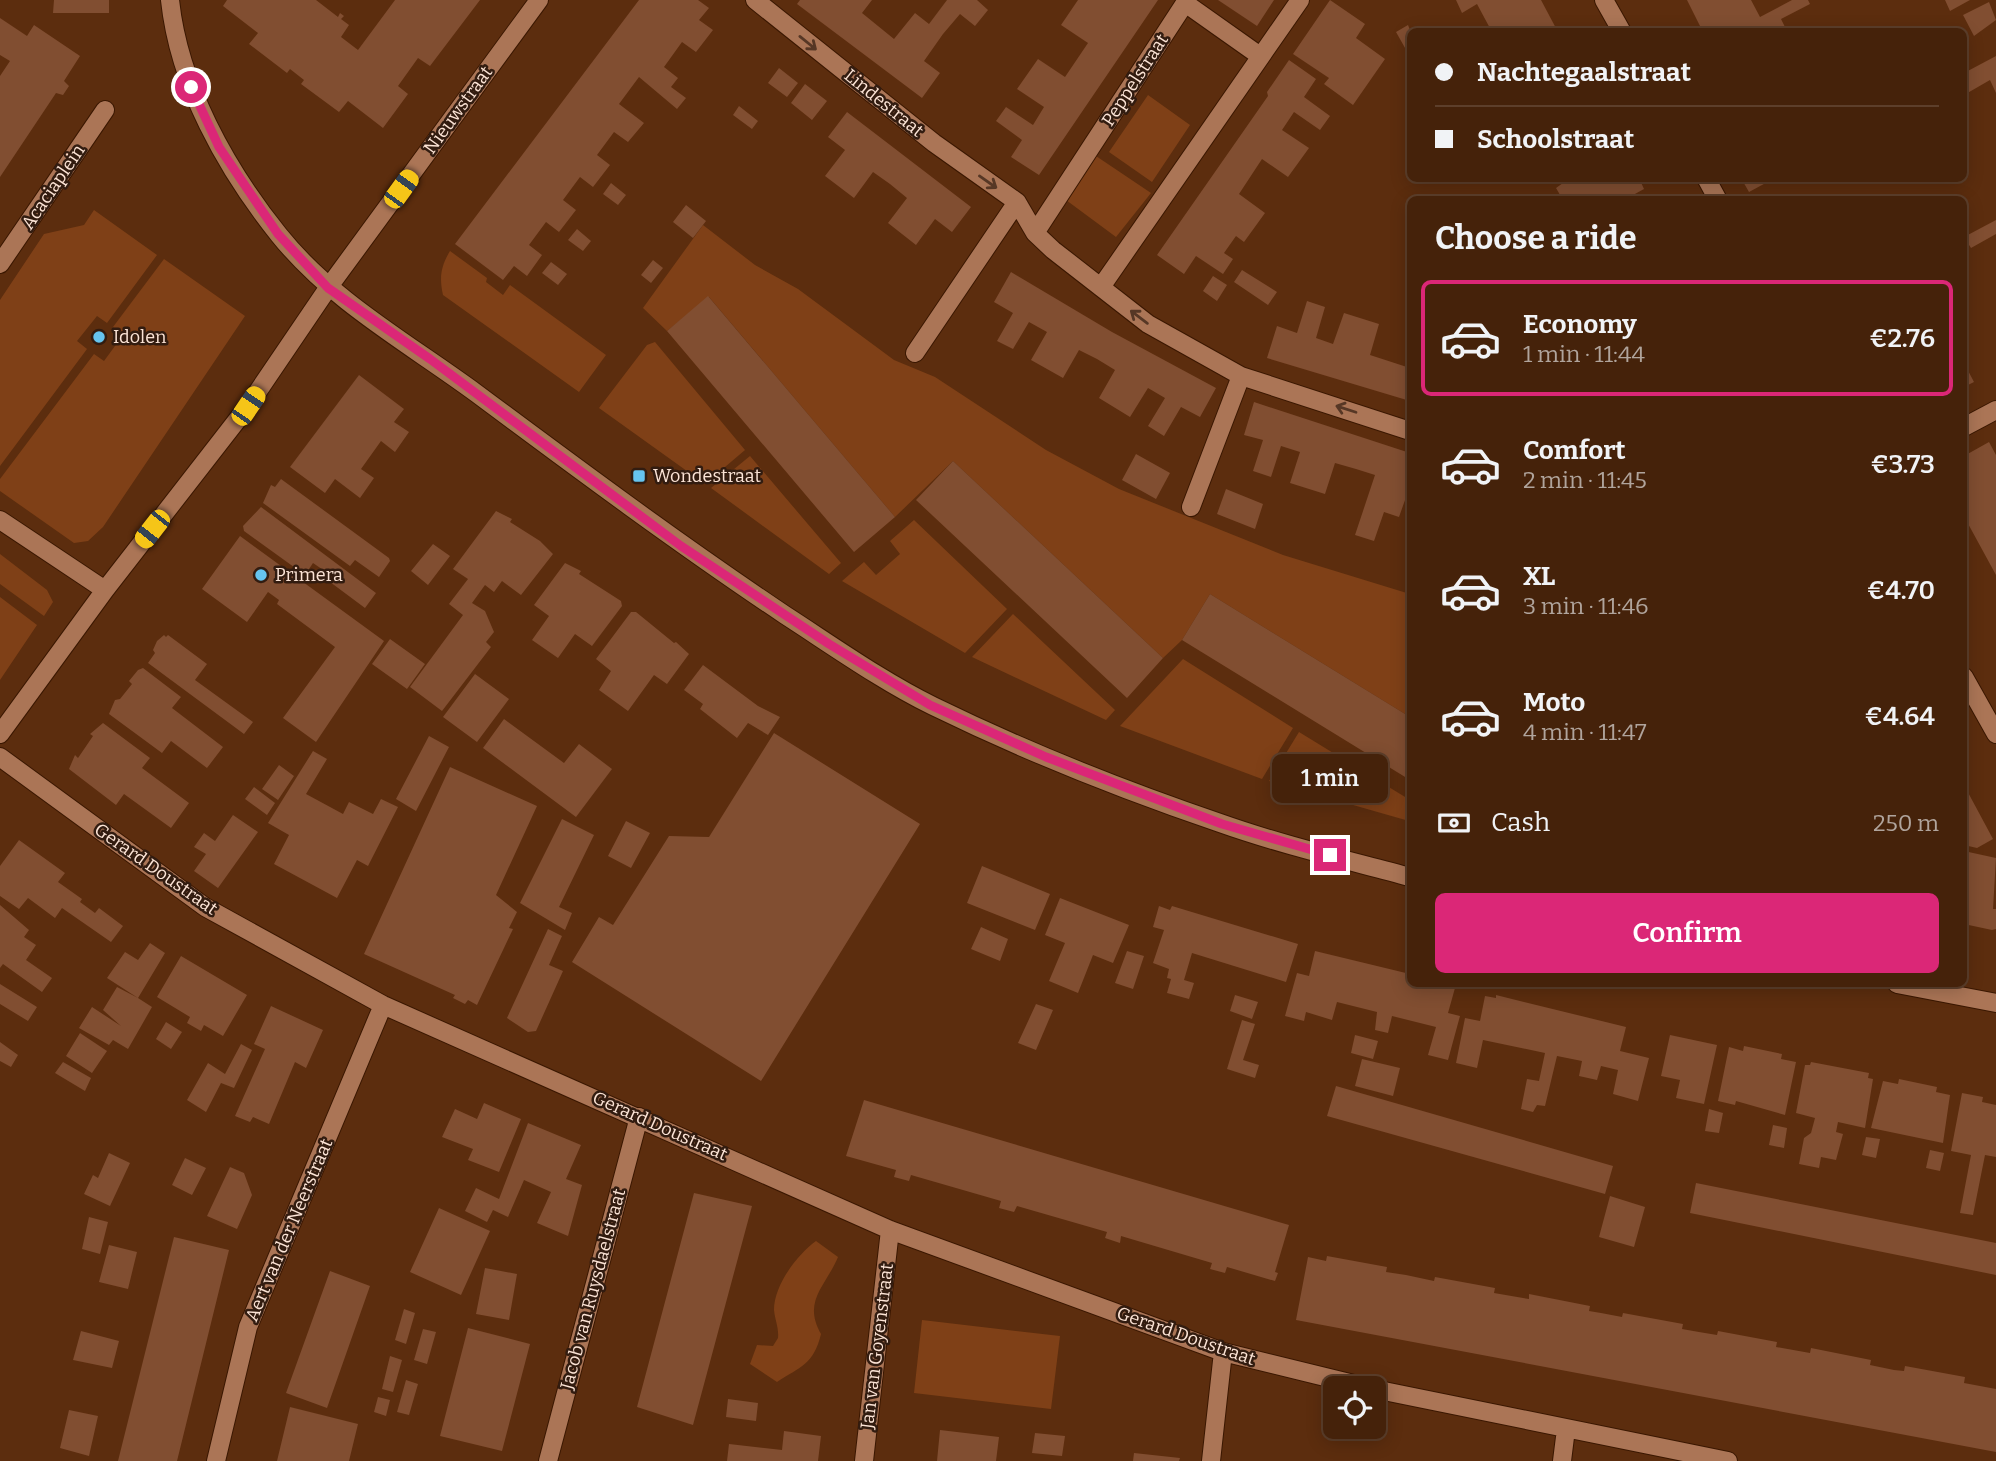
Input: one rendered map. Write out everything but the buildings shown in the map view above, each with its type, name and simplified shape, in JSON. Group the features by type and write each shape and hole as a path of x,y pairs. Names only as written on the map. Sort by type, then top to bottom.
{"street":[{"path":"170,0 173,24 191,87 219,147 278,234 328,288 430,359 681,546 829,644 930,705 1046,757 1222,824 1407,876"},
{"name":"Nieuwstraat","path":"328,288 539,0"},
{"name":"Lindestraat","path":"755,0 934,143 1017,202 1035,233 1148,324 1241,376 1407,430"},
{"path":"1101,287 1259,55 1300,0"},
{"path":"1604,0 1620,28"},
{"name":"Peppelstraat","path":"1035,233 1185,3 1259,55"},
{"name":"Acaciaplein","path":"0,264 106,110"},
{"path":"915,353 1017,202"},
{"path":"0,734 104,590 248,406 328,288"},
{"path":"1191,507 1241,376"},
{"path":"1967,425 1996,410"},
{"path":"0,520 104,590"},
{"path":"1967,682 1996,734"},
{"name":"Gerard Doustraat","path":"0,757 205,907 383,1005 890,1230 1223,1352 1323,1376"},
{"path":"1913,987 1996,1003"},
{"name":"Aert van der Neerstraat","path":"216,1461 248,1327 383,1005"},
{"name":"Jacob van Ruysdaelstraat","path":"548,1461 639,1117"},
{"name":"Jan van Goyenstraat","path":"864,1461 890,1230"},
{"path":"1211,1461 1223,1352"},
{"name":"Gerard Doustraat","path":"1386,1391 1728,1461"},
{"path":"1562,1461 1566,1429"}],"shaded area":[{"path":"1148,95 1190,125 1152,182 1109,152"},
{"path":"1096,156 1151,193 1116,237 1066,200"},
{"path":"94,210 157,255 107,323 97,316 77,341 87,349 0,466 0,300 44,234 84,225"},
{"path":"703,225 755,265 798,289 894,360 935,377 1046,450 1119,489 1283,555 1407,593 1407,715 1210,594 1182,640 1163,658 953,461 895,517 709,297 667,331 643,308"},
{"path":"450,251 487,278 486,282 503,295 510,285 606,355 579,392 443,295 442,272"},
{"path":"164,259 245,316 103,527 88,541 74,543 0,491 0,479 94,354 104,361 123,335 113,327"},
{"path":"655,342 745,450 705,484 599,408 647,345"},
{"path":"750,456 841,563 829,574 711,488"},
{"path":"914,520 1007,609 965,653 842,581 864,562 876,575 900,554 890,541"},
{"path":"0,554 47,590 53,602 44,616 0,584"},
{"path":"0,597 37,625 0,680"},
{"path":"1013,614 1115,710 1106,720 972,657"},
{"path":"1183,659 1293,728 1262,779 1120,726"},
{"path":"1299,732 1407,798 1407,820 1269,781"},
{"path":"816,1241 838,1257 815,1303 814,1312 821,1334 810,1358 777,1382 750,1364 757,1345 773,1346 778,1338 774,1310 778,1291 794,1262"},
{"path":"922,1320 1060,1336 1051,1409 914,1393"}],"place":[{"name":"Idolen","path":"99,337"},
{"name":"Wondestraat","path":"639,476"},
{"name":"Primera","path":"261,575"}],"route":[{"path":"191,87 219,147 263,212 278,234 328,288 430,359 681,546 829,644 930,705 1046,757 1222,824 1330,855"}]}
